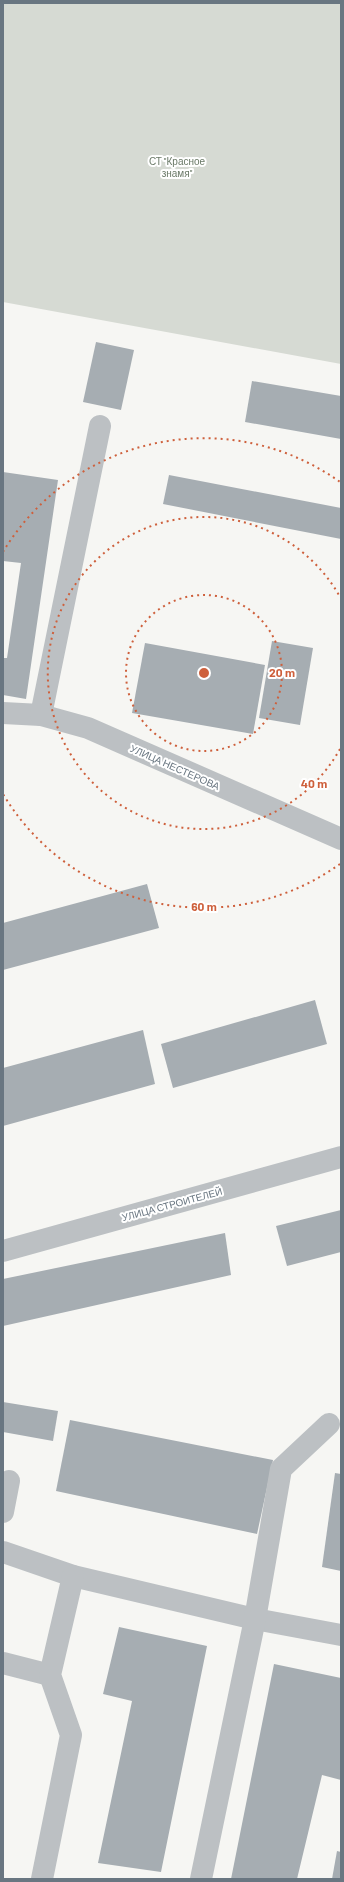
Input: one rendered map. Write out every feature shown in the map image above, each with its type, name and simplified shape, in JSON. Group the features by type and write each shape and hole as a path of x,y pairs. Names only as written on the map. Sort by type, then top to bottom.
{"street":[{"path":"41,715 100,426"},
{"name":"УЛИЦА НЕСТЕРОВА","path":"3,713 41,715 88,728 341,839"},
{"name":"УЛИЦА СТРОИТЕЛЕЙ","path":"3,1251 341,1157"},
{"path":"201,1879 255,1619 281,1469 329,1424"},
{"path":"3,1512 9,1481"},
{"path":"3,1552 73,1576 255,1619 341,1635"},
{"path":"42,1879 71,1735 50,1675 73,1576"},
{"path":"3,1663 50,1675"}],"green space":[{"name":"СТ \"Красное знамя\"","path":"3,3 341,3 341,364 3,302"}],"building":[{"path":"96,342 134,350 121,410 83,402"},
{"path":"252,381 341,396 341,439 245,422"},
{"path":"3,472 58,480 26,699 3,695 3,658 7,658 21,563 3,561"},
{"path":"169,475 341,508 341,539 163,504"},
{"path":"272,641 313,648 300,725 259,718"},
{"path":"145,643 265,665 253,734 132,713"},
{"path":"147,884 159,928 3,970 3,923"},
{"path":"315,1000 327,1044 173,1088 161,1044"},
{"path":"143,1030 155,1084 3,1126 3,1068"},
{"path":"341,1210 341,1252 287,1266 276,1226"},
{"path":"225,1233 231,1275 3,1326 3,1279"},
{"path":"3,1402 58,1411 53,1441 3,1432"},
{"path":"70,1420 273,1460 257,1534 56,1491"},
{"path":"335,1473 341,1474 341,1571 322,1567"},
{"path":"119,1627 207,1646 161,1872 98,1863 132,1701 103,1694"},
{"path":"274,1664 341,1678 341,1780 322,1775 297,1879 231,1879"},
{"path":"337,1851 341,1852 341,1879 332,1879"}]}
